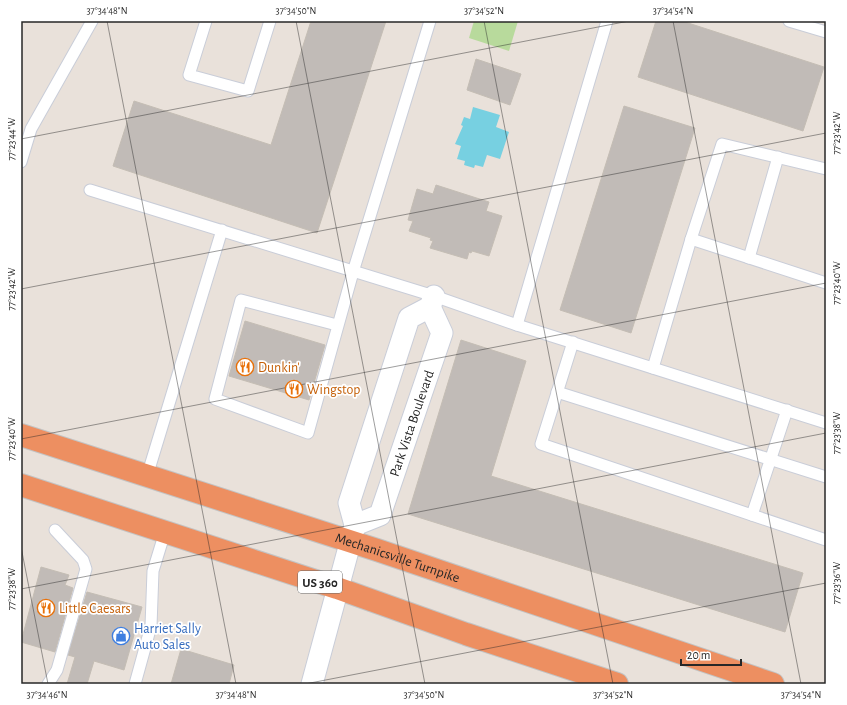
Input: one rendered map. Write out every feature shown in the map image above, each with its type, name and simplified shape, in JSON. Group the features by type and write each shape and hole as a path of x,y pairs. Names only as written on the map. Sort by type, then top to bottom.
{"highway":[{"name":"Mechanicsville Turnpike","path":"21,435 147,476 352,533 773,684"},
{"name":"US 360","path":"21,485 337,588 466,634 617,684"}],"street":[{"name":"Park Vista Boulevard","path":"352,533 380,515 442,333 432,302"},
{"path":"312,684 352,533 349,504 409,318 432,302"}],"lane":[{"path":"21,162 31,129 92,21"},
{"path":"206,21 189,75 248,91 270,21"},
{"path":"337,325 241,300 215,399 308,433 337,325 430,21"},
{"path":"517,325 607,21"},
{"path":"789,21 826,32"},
{"path":"653,368 691,239 722,144 826,169"},
{"path":"749,258 778,157"},
{"path":"90,190 353,272 432,302 573,342 826,423"},
{"path":"147,476 222,230"},
{"path":"691,239 826,283"},
{"path":"573,342 540,444 826,540"},
{"path":"557,392 826,477"},
{"path":"752,515 787,410"},
{"path":"48,684 57,670 86,569 83,560 54,530"},
{"path":"135,684 151,626 153,571 165,532"}],"green space":[{"path":"474,21 518,21 509,51 469,38"}],"water":[{"path":"473,107 500,115 496,127 509,132 500,159 487,155 483,167 475,165 474,168 464,165 465,161 457,159 461,146 455,144 463,126 461,125 464,117 470,119"}],"building":[{"path":"311,21 386,21 317,233 113,166 134,101 271,145"},
{"path":"656,21 682,21 824,67 803,131 638,77"},
{"path":"476,59 521,74 510,105 467,90"},
{"path":"624,106 695,128 631,333 560,310"},
{"path":"436,185 489,202 486,211 502,216 489,256 472,251 471,253 469,252 467,259 430,248 433,241 430,240 431,238 409,231 413,221 408,220 417,189 433,194"},
{"path":"245,321 325,345 309,400 229,376"},
{"path":"461,340 526,361 491,476 803,573 785,632 408,514"},
{"name":"Little Caesars","path":"41,567 69,575 65,585 73,588 55,652 21,642"},
{"path":"87,592 142,607 124,670 94,661 87,684 67,684 75,657 68,655"},
{"path":"181,649 234,665 229,684 171,684"}],"place":[{"name":"Dunkin'","path":"245,367"},
{"name":"Wingstop","path":"294,389"},
{"name":"Little Caesars","path":"46,608"},
{"name":"Harriet Sally Auto Sales","path":"121,636"}]}
